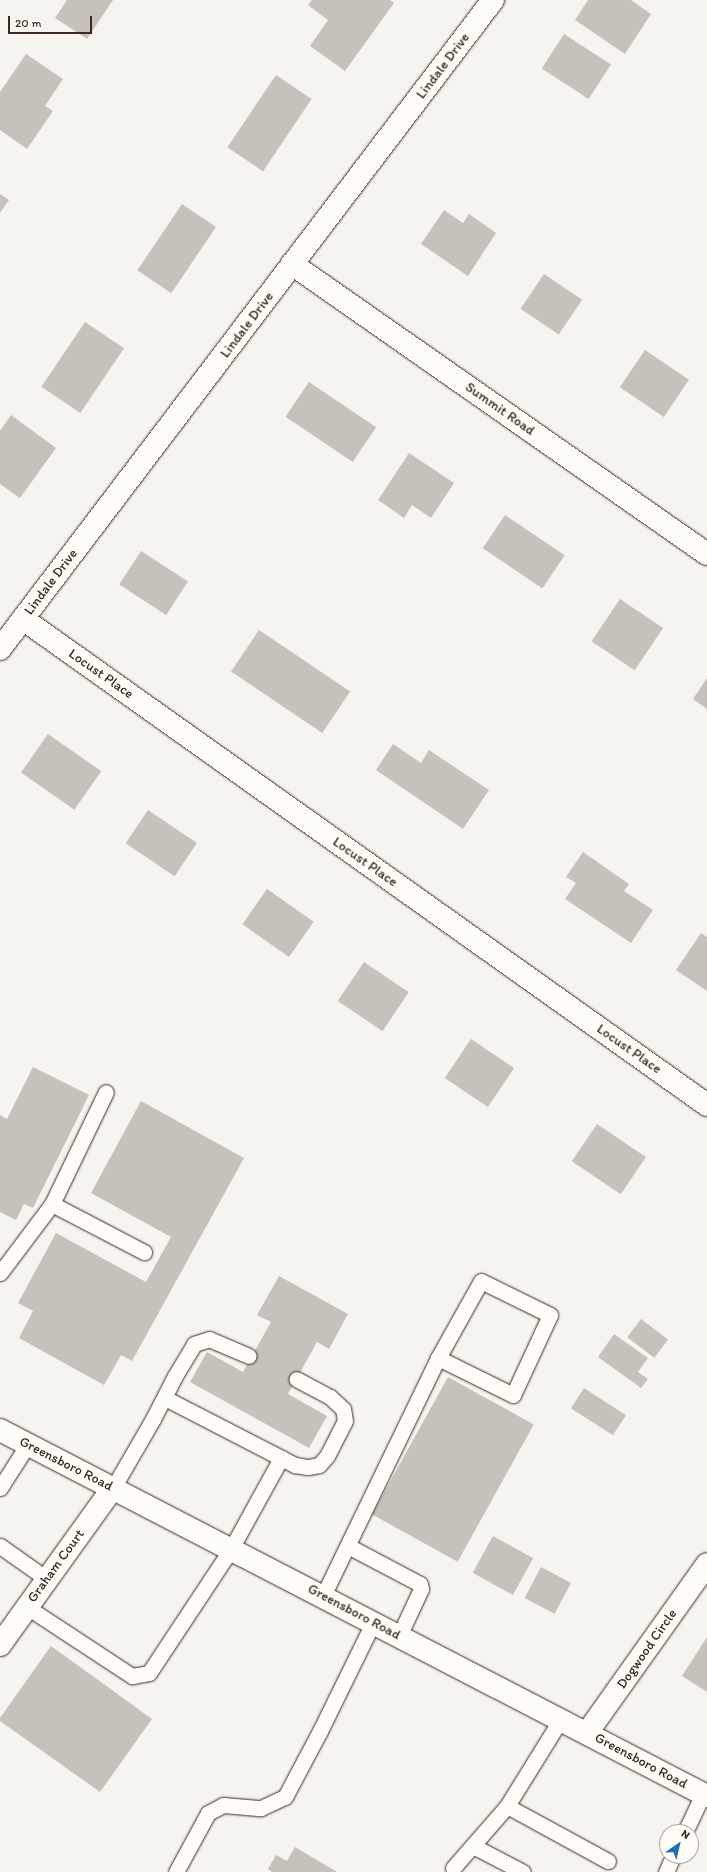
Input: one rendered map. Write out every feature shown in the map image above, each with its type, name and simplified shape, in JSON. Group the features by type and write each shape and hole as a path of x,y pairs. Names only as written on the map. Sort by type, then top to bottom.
{"street":[{"name":"Lindale Drive","path":"0,649 493,0"},
{"name":"Summit Road","path":"292,264 707,554"},
{"name":"Locust Place","path":"23,619 707,1105"},
{"name":"Greensboro Road","path":"0,1430 705,1795"},
{"name":"Graham Court","path":"0,1644 113,1488"},
{"name":"Dogwood Circle","path":"587,1733 707,1564"}],"lane":[{"path":"0,1272 52,1204 106,1092"},
{"path":"52,1204 144,1252"},
{"path":"323,1596 438,1358 481,1281 550,1315 513,1395 438,1358"},
{"path":"113,1488 194,1344 209,1338 249,1356"},
{"path":"165,1398 281,1458 295,1464 308,1467 320,1465 327,1456 345,1421 343,1409 330,1397 296,1379"},
{"path":"0,1488 28,1444"},
{"path":"27,1607 132,1676 149,1673 232,1549 281,1458"},
{"path":"0,1546 47,1579"},
{"path":"348,1546 420,1584 421,1589 398,1636"},
{"path":"176,1872 208,1813 224,1805 261,1808 285,1797 320,1731 373,1623"},
{"path":"453,1868 507,1806 560,1719"},
{"path":"689,1824 705,1795"},
{"path":"507,1806 608,1861"},
{"path":"473,1846 523,1872"}],"building":[{"path":"67,0 113,0 87,39 55,18"},
{"path":"312,0 390,0 394,3 345,71 310,46 328,20 308,5"},
{"path":"588,0 631,0 651,14 625,54 575,20"},
{"path":"564,34 611,64 589,99 542,68"},
{"path":"26,54 63,79 45,106 53,111 27,149 0,130 0,92"},
{"path":"276,75 312,99 263,171 227,147"},
{"path":"0,194 9,200 0,213"},
{"path":"182,204 216,227 171,293 137,270"},
{"path":"444,210 463,223 469,214 496,233 468,276 421,244"},
{"path":"544,274 582,300 559,335 521,309"},
{"path":"85,322 124,348 80,413 41,387"},
{"path":"645,350 689,380 664,417 620,387"},
{"path":"309,382 376,427 353,462 286,417"},
{"path":"11,415 56,448 20,498 0,484 0,431"},
{"path":"409,453 454,483 431,518 412,505 404,518 378,500"},
{"path":"505,515 565,555 542,588 483,548"},
{"path":"141,551 188,581 166,615 119,585"},
{"path":"620,599 663,628 635,670 591,641"},
{"path":"259,630 350,692 322,733 231,671"},
{"path":"707,678 707,709 693,699"},
{"path":"48,734 101,771 74,810 21,773"},
{"path":"393,744 421,763 429,750 489,790 463,829 376,770"},
{"path":"148,810 197,843 175,876 126,843"},
{"path":"583,852 629,884 624,891 653,910 631,943 565,899 576,883 566,877"},
{"path":"267,889 314,922 289,957 242,924"},
{"path":"701,933 707,937 707,991 676,970"},
{"path":"364,962 409,992 382,1031 338,1001"},
{"path":"471,1039 514,1068 488,1107 445,1078"},
{"path":"33,1067 89,1095 33,1208 24,1204 16,1220 0,1212 0,1115 7,1119"},
{"path":"141,1101 244,1158 132,1361 121,1355 104,1385 19,1338 33,1311 18,1303 56,1233 146,1282 171,1237 91,1193"},
{"path":"597,1124 646,1157 621,1194 572,1161"},
{"path":"279,1276 348,1314 329,1349 317,1342 288,1394 327,1416 309,1448 190,1382 207,1352 243,1372 271,1322 257,1315"},
{"path":"641,1319 668,1339 654,1358 627,1337"},
{"path":"614,1334 648,1358 638,1372 648,1379 641,1388 598,1357"},
{"path":"448,1377 534,1425 458,1562 372,1514"},
{"path":"584,1388 626,1415 613,1435 571,1408"},
{"path":"493,1536 533,1558 513,1595 473,1573"},
{"path":"541,1567 571,1583 555,1614 525,1598"},
{"path":"707,1637 707,1692 682,1676"},
{"path":"51,1646 152,1719 100,1792 0,1721 0,1718"},
{"path":"295,1847 337,1872 272,1872 268,1869 276,1855 287,1861"}]}
